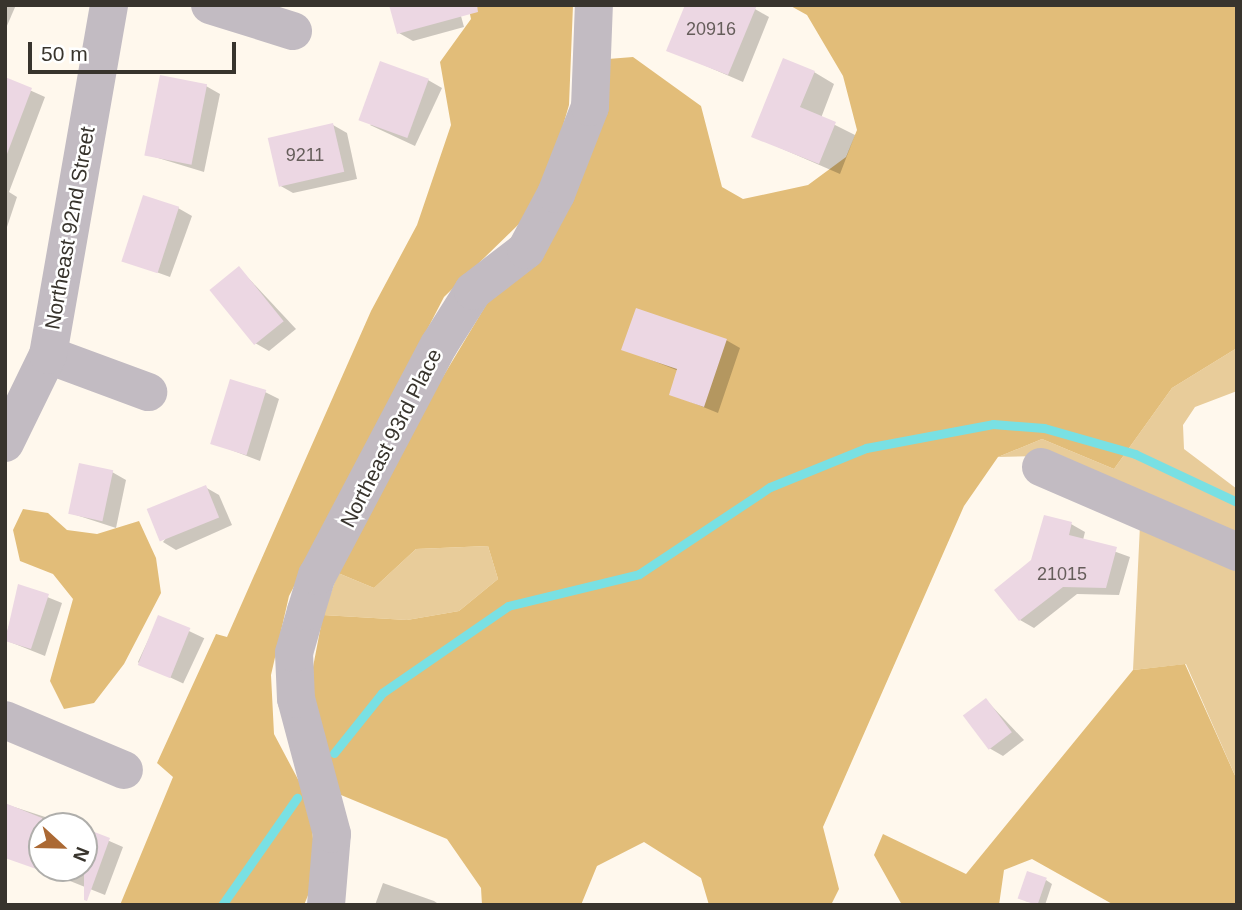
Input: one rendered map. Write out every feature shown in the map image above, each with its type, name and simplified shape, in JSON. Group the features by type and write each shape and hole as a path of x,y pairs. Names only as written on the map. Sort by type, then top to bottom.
{"street":[{"name":"Northeast 92nd Street","path":"5,443 48,355 109,5"},
{"path":"210,5 293,32"},
{"name":"Northeast 93rd Place","path":"326,905 332,834 296,699 294,653 306,611 317,576 439,345 473,291 526,250 556,194 590,107 594,5"},
{"path":"48,355 148,393"},
{"path":"1041,467 1237,552"},
{"path":"5,720 124,769"}],"shaded area":[{"path":"468,5 573,5 569,105 553,160 521,222 444,297 289,596 271,675 274,734 310,802 316,876 304,905 120,905 173,777 157,763 216,634 227,637 371,311 417,225 451,125 440,62 471,19"},
{"path":"789,5 1237,5 1237,348 1172,388 1114,469 1042,439 998,457 964,506 823,827 839,889 831,905 709,905 701,878 644,842 597,866 581,905 482,905 481,888 447,839 341,795 314,722 313,667 323,615 407,620 459,611 498,579 488,546 416,549 374,588 338,573 420,415 489,300 608,59 633,57 701,106 722,187 743,199 808,185 846,157 857,130 843,76 807,15"},
{"path":"1237,348 1237,391 1195,407 1183,425 1184,449 1237,489 1237,546 1044,456 998,457 1042,439 1114,469 1172,388"},
{"path":"23,509 48,513 67,530 97,534 139,521 156,558 161,593 124,664 94,703 64,709 50,681 73,599 53,574 20,561 13,530"},
{"path":"1140,525 1237,569 1237,780 1186,664 1133,670"},
{"path":"488,546 498,579 459,611 407,620 323,615 338,573 374,588 416,549"},
{"path":"1185,664 1237,780 1237,905 1114,905 1032,859 1004,870 999,905 902,905 874,855 883,834 966,874 1133,670"}],"building":[{"path":"389,5 477,5 478,12 397,34"},
{"path":"685,5 757,5 728,75 666,51"},
{"path":"783,58 815,71 800,107 836,122 819,164 751,137"},
{"path":"380,61 429,79 407,138 358,120"},
{"path":"160,75 207,84 191,165 144,155"},
{"path":"5,77 32,88 7,154 5,153"},
{"path":"333,123 344,172 279,187 268,138"},
{"path":"143,195 179,207 158,273 121,262"},
{"path":"239,266 284,321 254,345 209,290"},
{"path":"636,308 727,339 704,407 669,395 677,369 621,350"},
{"path":"230,379 266,390 246,455 210,444"},
{"path":"79,463 113,470 102,521 68,514"},
{"path":"206,485 219,517 160,541 147,509"},
{"path":"1044,515 1072,522 1069,535 1117,547 1106,588 1063,587 1019,621 994,590 1031,560"},
{"path":"18,584 49,594 31,649 5,641"},
{"path":"158,615 190,628 170,678 138,665"},
{"path":"986,698 1012,732 989,750 963,715"},
{"path":"5,803 28,812 28,866 5,858"},
{"path":"98,833 110,838 98,871"},
{"path":"1027,871 1047,878 1038,905 1018,898"},
{"path":"84,882 94,882 87,901 84,900"}],"waterway":[{"path":"334,753 382,693 508,606 639,574 770,487 866,448 993,424 1044,428 1135,454 1237,502"},
{"path":"222,905 297,798"}]}
